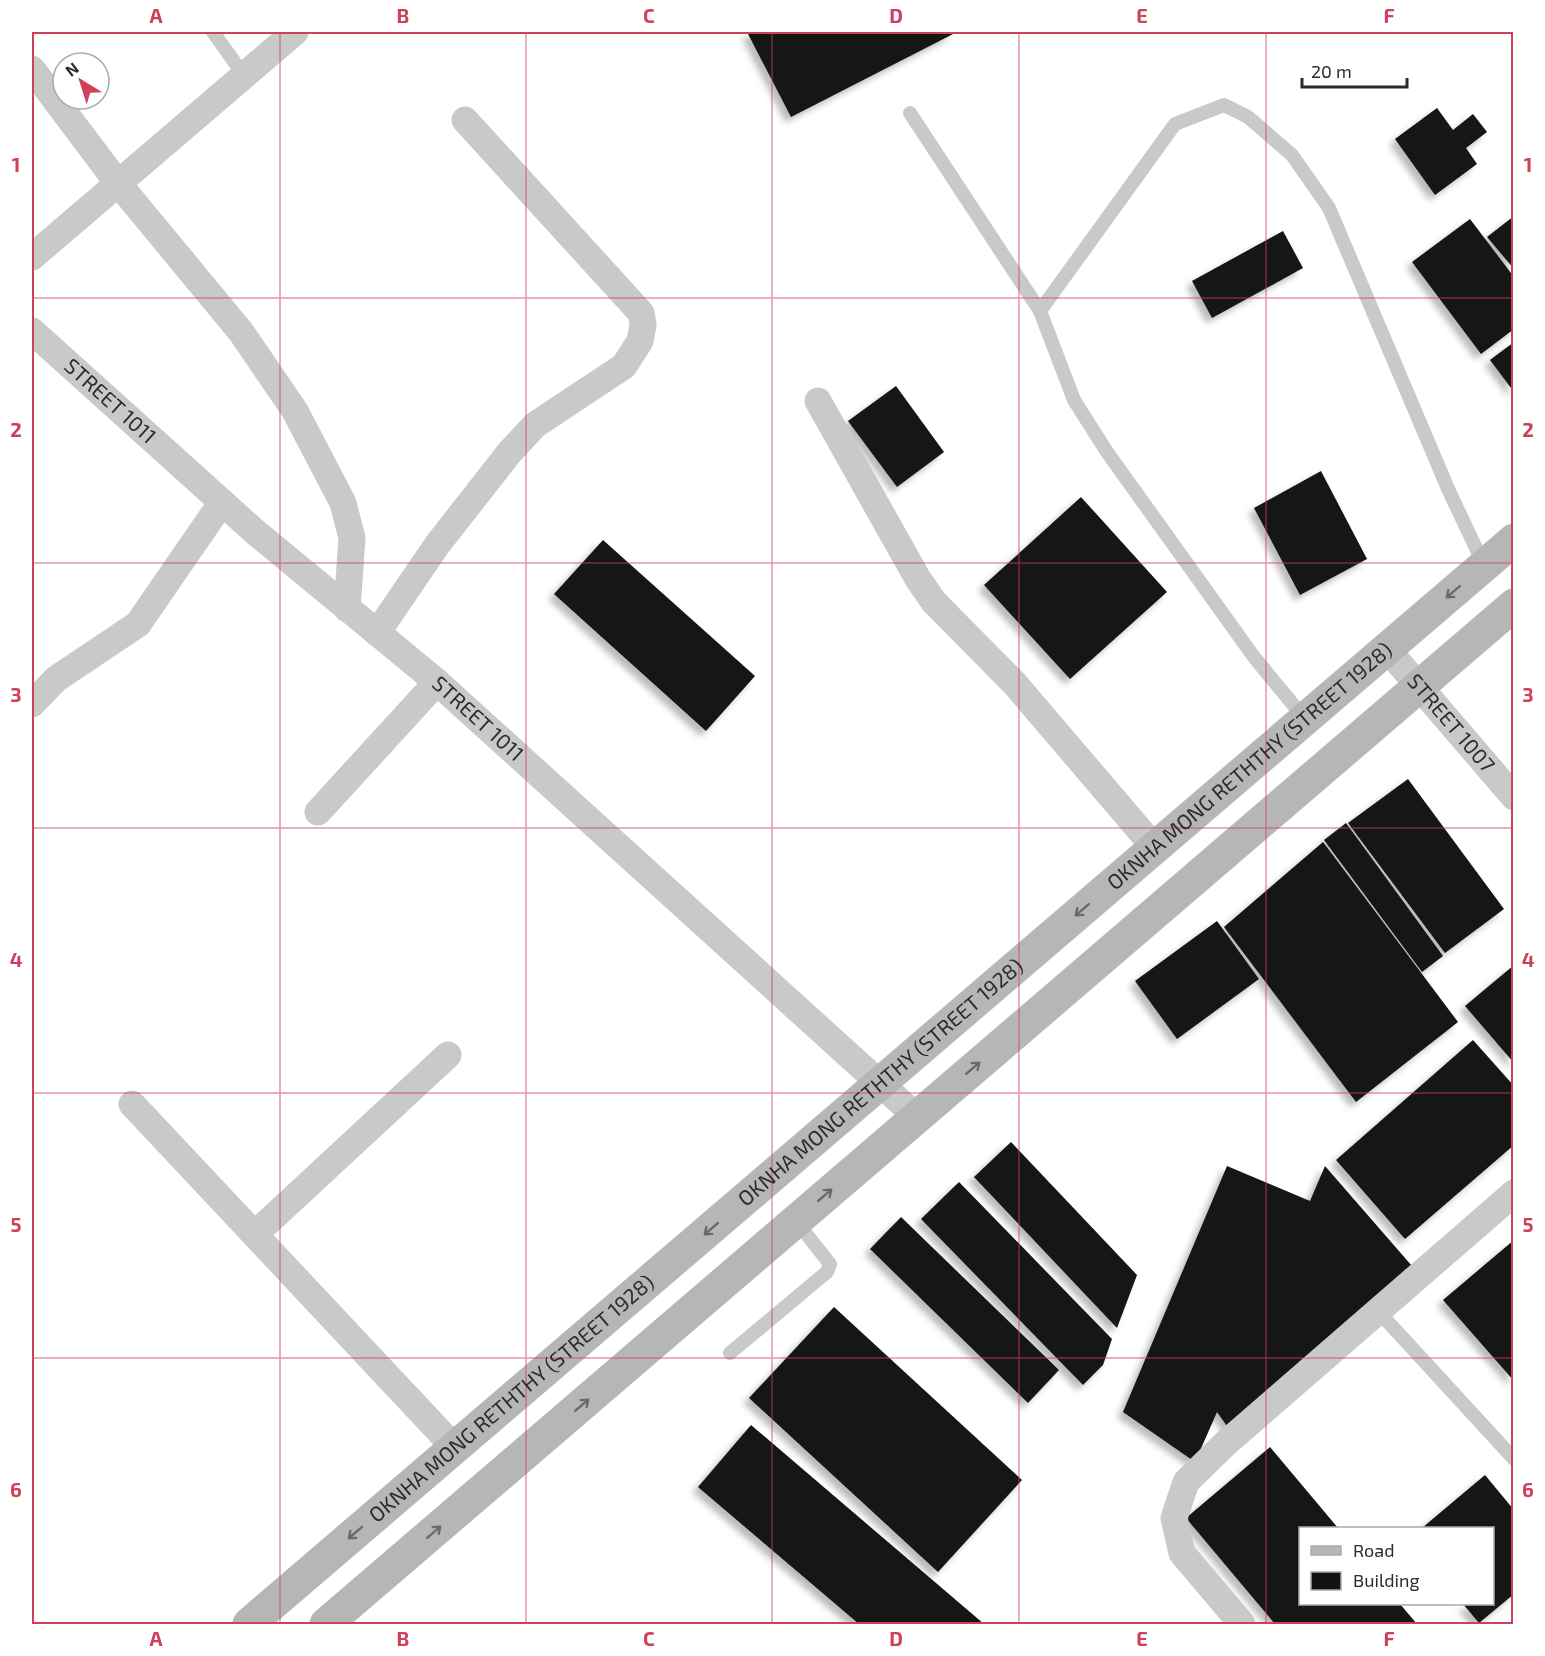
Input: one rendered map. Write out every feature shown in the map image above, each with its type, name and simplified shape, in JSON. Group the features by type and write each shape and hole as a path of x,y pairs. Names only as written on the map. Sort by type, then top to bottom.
{"main road":[{"name":"OKNHA MONG RETHTHY (STREET 1928)","path":"249,1624 1514,540"},
{"path":"326,1624 1514,604"}],"street":[{"path":"32,257 243,74 295,32"},
{"path":"32,69 117,182 241,332 295,411 343,503 352,538 347,609"},
{"path":"377,633 436,545 509,453 535,425 624,366 640,341 643,324 641,313 465,120"},
{"name":"STREET 1011","path":"32,331 222,502 347,609 437,682 916,1117"},
{"path":"818,401 918,579 934,602 1015,684 1155,848"},
{"path":"32,704 56,680 138,624 222,502"},
{"name":"STREET 1007","path":"1387,649 1514,797"},
{"path":"318,812 437,682"},
{"path":"255,1234 448,1055"},
{"path":"132,1104 455,1448"},
{"path":"1242,1624 1182,1553 1174,1518 1186,1482 1225,1444 1514,1193"}],"lane":[{"path":"213,32 243,74"},
{"path":"1040,311 1176,124 1224,105 1248,117 1292,155 1329,208 1449,491 1484,565"},
{"path":"909,113 1040,311 1074,400 1107,452 1254,657 1305,719"},
{"path":"730,1353 827,1272 830,1264 825,1255 795,1221"},
{"path":"1378,1311 1514,1459"}],"building":[{"path":"747,32 957,32 791,117"},
{"path":"1437,108 1453,130 1473,114 1487,132 1466,148 1477,164 1435,195 1395,139"},
{"path":"1514,216 1514,269 1487,237"},
{"path":"1470,219 1514,277 1514,329 1481,354 1412,262"},
{"path":"1283,231 1303,268 1212,318 1192,281"},
{"path":"1514,342 1514,392 1490,360"},
{"path":"896,386 944,452 897,487 848,421"},
{"path":"1321,471 1367,559 1300,595 1254,508"},
{"path":"1081,497 1167,592 1070,679 984,585"},
{"path":"603,540 755,676 706,731 554,594"},
{"path":"1408,779 1504,909 1445,953 1348,823"},
{"path":"1346,823 1443,956 1422,972 1324,840"},
{"path":"1323,842 1458,1022 1356,1102 1224,927"},
{"path":"1217,921 1259,979 1177,1039 1135,981"},
{"path":"1514,965 1514,1063 1465,1006"},
{"path":"1473,1040 1514,1086 1514,1145 1405,1239 1336,1160"},
{"path":"1011,1142 1137,1275 1117,1328 974,1177"},
{"path":"1227,1166 1310,1201 1325,1166 1412,1266 1229,1429 1217,1412 1195,1462 1123,1412"},
{"path":"959,1182 1112,1339 1103,1365 1083,1385 921,1219"},
{"path":"901,1217 1059,1370 1028,1403 870,1249"},
{"path":"1514,1240 1514,1381 1443,1300"},
{"path":"834,1307 1022,1480 938,1572 749,1398"},
{"path":"751,1425 984,1624 859,1624 698,1487"},
{"path":"1270,1447 1337,1527 1299,1527 1299,1605 1401,1605 1417,1624 1275,1624 1186,1518"},
{"path":"1485,1475 1514,1510 1514,1594 1479,1623 1464,1605 1494,1605 1494,1527 1423,1527"}]}
